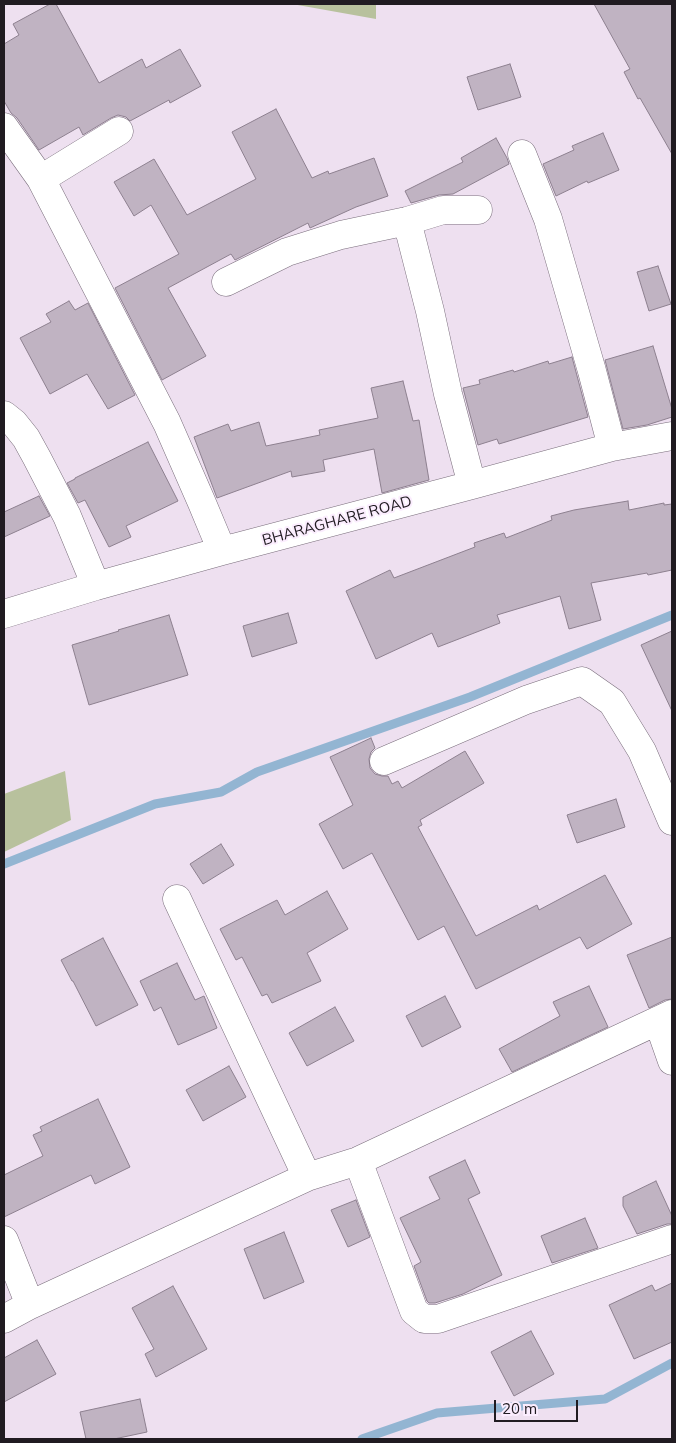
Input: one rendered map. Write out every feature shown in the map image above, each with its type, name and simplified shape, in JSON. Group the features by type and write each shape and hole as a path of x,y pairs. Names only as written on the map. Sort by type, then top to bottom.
{"street":[{"path":"4,127 41,179 166,423 222,551"},
{"path":"41,179 119,131"},
{"path":"522,154 548,220 612,447"},
{"path":"226,282 287,252 341,235 407,221 443,210 478,210"},
{"path":"407,221 430,311 448,394 472,485"},
{"path":"4,415 14,423 26,438 37,458 67,516 96,586"},
{"name":"BHARAGHARE ROAD","path":"4,614 222,551 612,447 672,436"},
{"path":"384,761 526,700 582,681 612,702 642,751 672,820"},
{"path":"177,899 307,1177"},
{"path":"4,1319 30,1305 307,1177 358,1161 665,1018 672,1061"},
{"path":"358,1161 414,1311 424,1318 438,1319 672,1239"},
{"path":"4,1240 30,1305"}],"green space":[{"path":"292,4 376,4 376,19"},
{"path":"65,771 71,820 4,852 4,794"}],"building":[{"path":"50,4 56,4 99,83 142,59 146,68 180,49 201,86 170,103 169,100 130,121 126,117 118,115 83,135 79,127 39,150 4,101 4,44 19,35 13,24"},
{"path":"594,4 672,4 672,154 640,98 638,99 624,72 630,69"},
{"path":"510,64 521,97 478,110 467,77"},
{"path":"276,109 312,178 328,171 329,174 374,158 388,196 356,207 310,228 308,223 235,260 231,254 168,288 206,356 162,380 115,288 179,254 151,205 134,216 114,182 154,159 187,215 256,179 232,132"},
{"path":"603,133 619,170 588,183 587,181 556,196 543,164 574,150 572,146"},
{"path":"496,138 509,164 453,194 439,195 411,203 405,191 463,162 461,158"},
{"path":"658,266 671,304 649,311 637,272"},
{"path":"69,301 75,310 88,303 135,395 108,409 87,374 50,394 20,338 51,322 46,314"},
{"path":"653,346 672,409 672,417 647,425 623,429 605,360"},
{"path":"572,357 588,417 499,444 497,439 478,445 463,388 480,384 479,380 513,370 514,372 548,361 549,364"},
{"path":"403,381 413,421 419,420 429,480 382,493 374,449 323,460 325,471 292,477 291,471 217,498 194,437 228,424 231,431 259,422 266,446 320,435 319,430 378,418 371,388"},
{"path":"148,442 178,501 126,526 131,537 109,547 85,500 78,503 67,483"},
{"path":"39,496 50,516 4,537 4,512"},
{"path":"628,501 629,510 664,503 664,505 672,504 672,570 591,583 601,620 569,629 560,596 497,615 500,623 438,647 432,633 376,659 346,591 390,570 394,578 475,547 474,543 504,533 506,538 552,520 551,516"},
{"path":"288,613 297,643 252,657 243,626"},
{"path":"169,615 188,675 89,705 72,645"},
{"path":"672,631 672,711 641,645"},
{"path":"371,738 375,748 371,752 369,759 370,768 375,774 388,776 392,784 398,781 402,788 465,751 484,783 420,820 422,825 418,827 476,936 537,905 539,910 605,875 632,924 587,949 580,937 476,989 444,926 418,940 372,853 343,869 319,824 353,805 330,757"},
{"path":"616,799 625,827 577,843 567,815"},
{"path":"221,844 234,865 203,884 190,864"},
{"path":"327,891 348,929 307,953 321,981 272,1003 267,994 262,996 242,957 236,960 220,929 277,900 285,915"},
{"path":"672,937 672,999 665,1000 649,1008 627,955"},
{"path":"103,938 138,1005 96,1026 61,960"},
{"path":"177,963 195,1000 204,996 217,1028 178,1045 161,1007 154,1011 140,981"},
{"path":"589,986 608,1027 512,1072 499,1049 560,1016 553,1002"},
{"path":"445,996 461,1027 422,1047 406,1016"},
{"path":"335,1007 354,1041 307,1066 289,1033"},
{"path":"229,1066 246,1097 203,1121 186,1090"},
{"path":"98,1099 130,1167 95,1184 91,1175 4,1217 4,1175 43,1156 33,1135 42,1131 40,1127"},
{"path":"465,1160 480,1193 468,1199 502,1275 463,1294 435,1303 429,1303 414,1266 421,1262 400,1218 440,1199 429,1177"},
{"path":"656,1181 672,1216 672,1224 637,1234 623,1206 623,1197"},
{"path":"356,1200 370,1237 348,1247 331,1210"},
{"path":"585,1218 598,1248 552,1263 541,1236"},
{"path":"284,1232 304,1282 264,1299 244,1249"},
{"path":"672,1283 672,1342 634,1359 609,1305 652,1285 655,1291"},
{"path":"173,1286 207,1349 156,1377 145,1354 154,1349 132,1308"},
{"path":"531,1331 554,1374 514,1396 491,1352"},
{"path":"37,1340 56,1374 4,1402 4,1358"},
{"path":"140,1399 147,1432 114,1439 86,1439 80,1412"}],"waterway":[{"path":"4,864 155,804 221,792 257,772 470,697 672,615"},
{"path":"362,1439 437,1413 605,1399 672,1363"}]}
